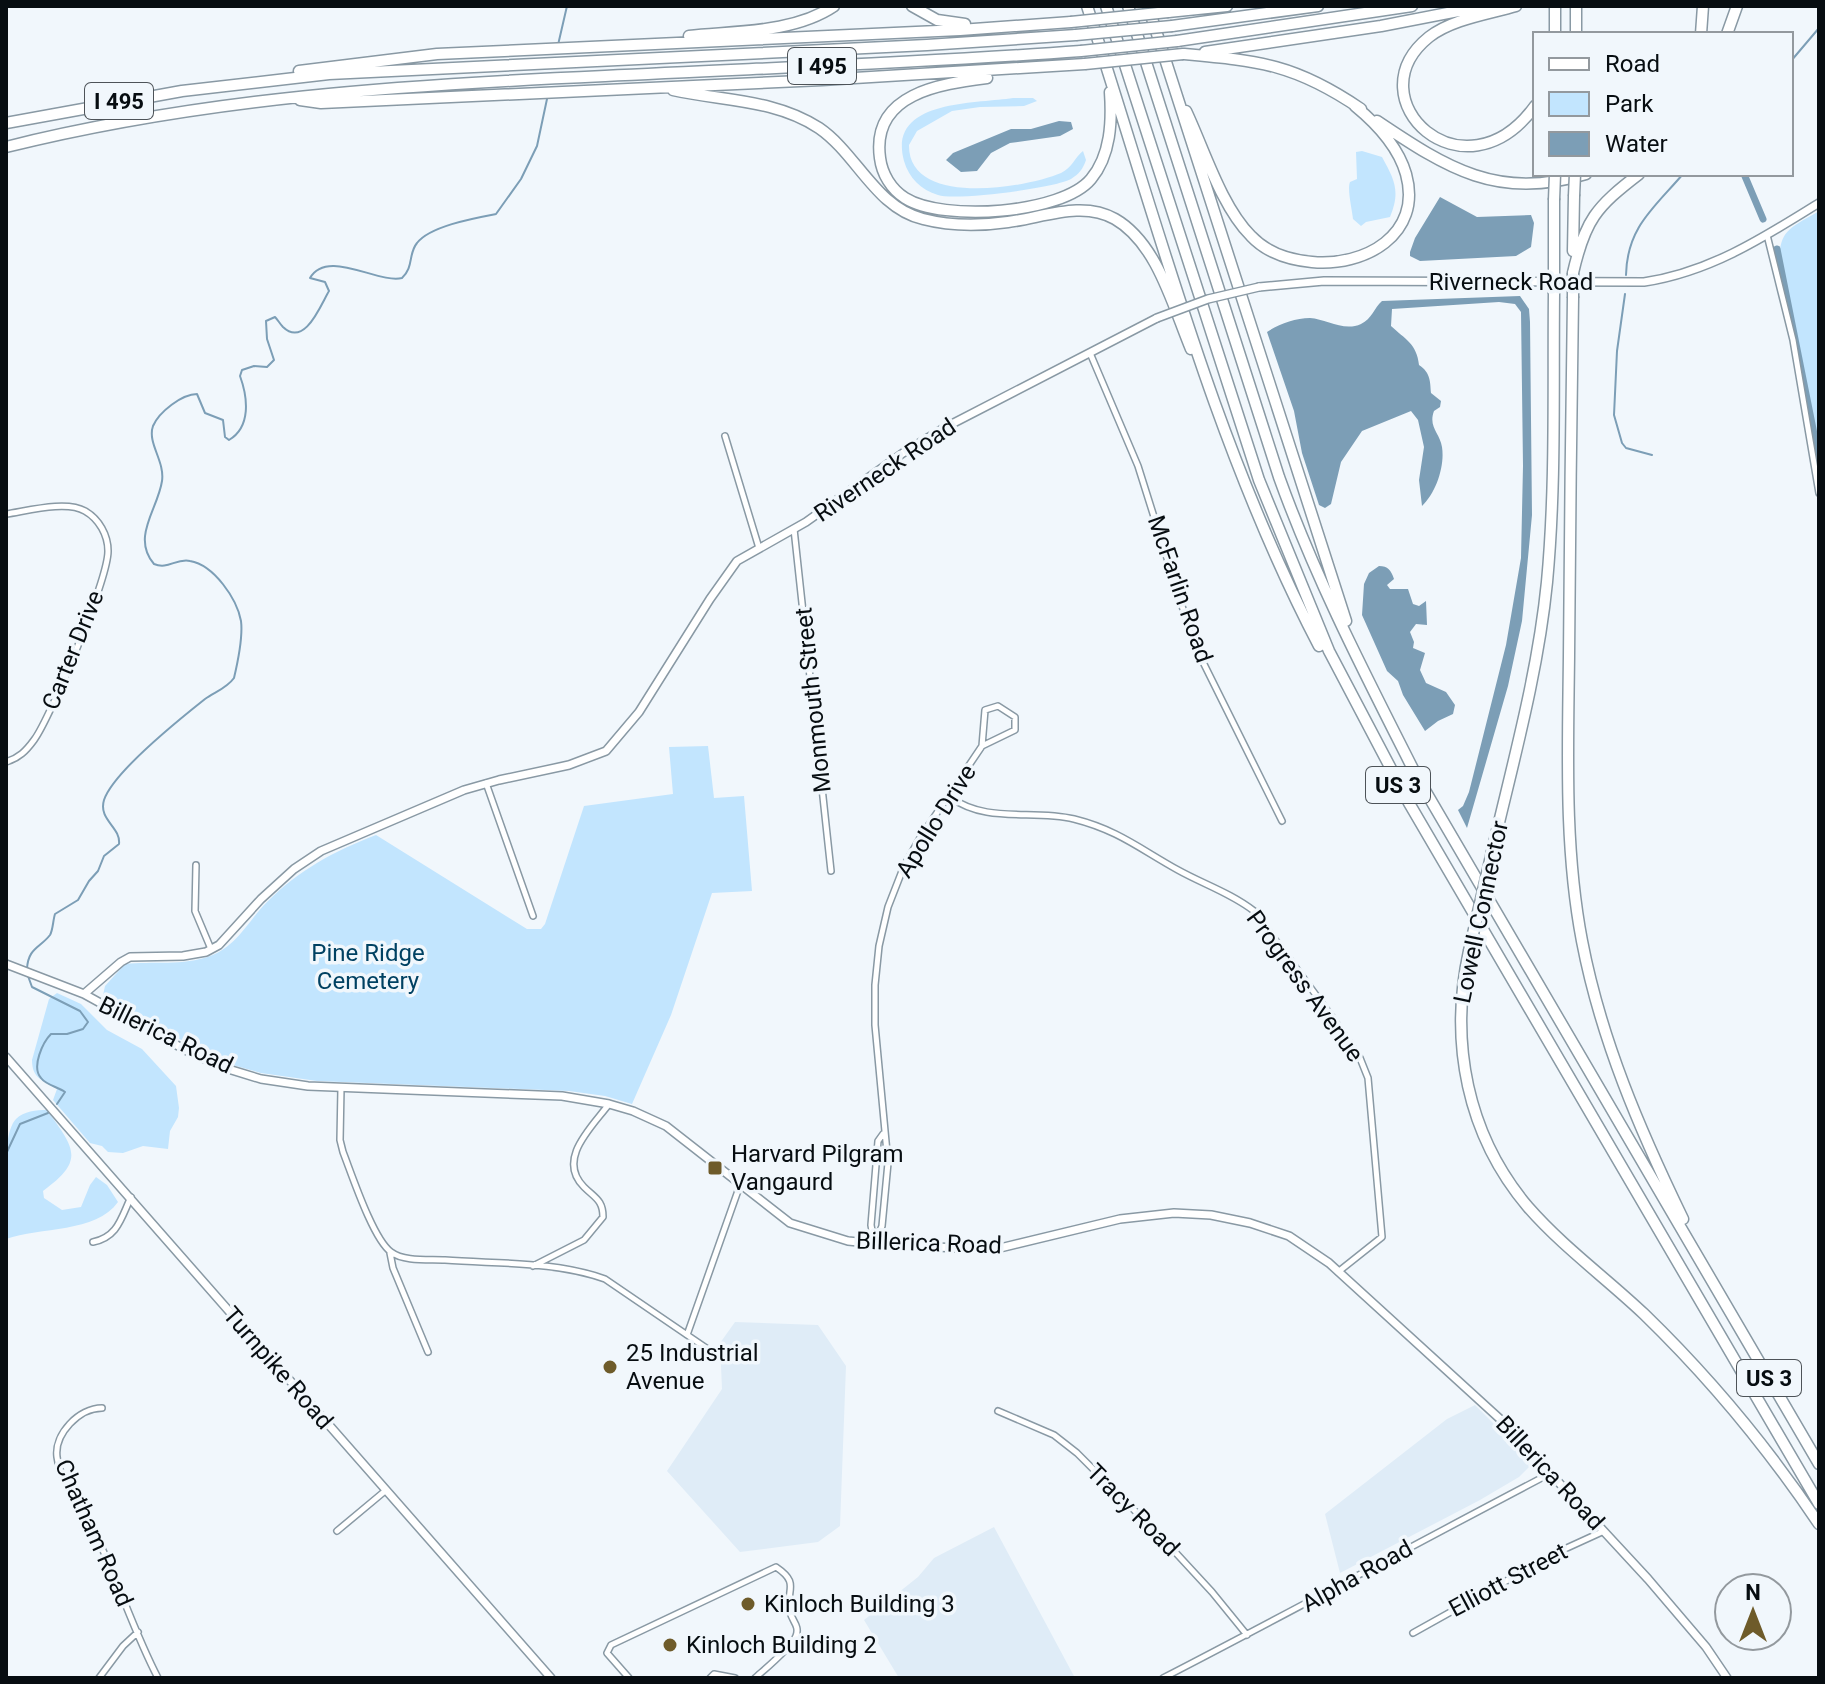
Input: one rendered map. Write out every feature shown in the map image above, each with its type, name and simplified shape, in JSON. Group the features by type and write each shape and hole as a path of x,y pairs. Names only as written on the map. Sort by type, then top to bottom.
{"highway":[{"path":"612,46 786,25 810,19 834,6"},
{"path":"912,6 930,18 945,22 1027,25"},
{"name":"US 3","path":"1106,6 1259,480 1319,629 1416,817 1819,1504"},
{"name":"US 3","path":"1128,6 1283,488 1357,658 1416,775 1819,1464"},
{"path":"1148,6 1357,658"},
{"path":"1168,12 1188,6"},
{"path":"231,84 375,60 437,54 1027,25 1227,6"},
{"name":"I 495","path":"7,123 231,84 329,74 1076,35 1172,26 1318,6"},
{"name":"I 495","path":"6,147 130,121 286,98 422,84 1081,51 1177,41 1412,6"},
{"path":"286,98 321,103 837,80 1085,64 1183,54 1366,28 1484,6"},
{"path":"1516,6 1451,26 1429,37 1418,48 1408,68 1406,97 1412,117 1425,132 1445,143 1460,146 1484,144 1506,135 1533,108"},
{"path":"1576,6 1576,32"},
{"path":"1701,32 1703,6"},
{"path":"1728,32 1737,6"},
{"path":"1087,8 1194,342 1227,434"},
{"path":"1554,32 1555,9"},
{"path":"1183,54 1241,59 1291,70 1316,81 1443,164 1485,179 1534,183 1574,176"},
{"path":"1085,64 950,83 910,96 892,112 882,132 880,153 885,174 902,196 915,203 940,209 999,209 1072,194 1093,177 1107,146 1111,119 1107,70"},
{"path":"1166,65 1235,215 1258,243 1293,259 1337,262 1363,257 1384,244 1402,219 1408,189 1402,164 1381,131 1355,106"},
{"path":"655,86 758,104 800,117 831,138 890,202 917,218 986,224 1082,211 1115,219 1139,240 1154,265 1295,599 1329,664 1362,717"},
{"name":"Lowell Connector","path":"1555,176 1552,479 1547,583 1533,672 1469,951 1460,1009 1463,1067 1476,1116 1502,1170 1541,1220 1644,1315 1731,1405 1819,1524"},
{"path":"1575,176 1568,794 1578,917 1598,1012 1622,1083 1651,1153 1719,1293"},
{"path":"1573,273 1582,236 1592,218 1606,200 1636,176"}],"main road":[{"name":"Riverneck Road","path":"211,949 234,931 261,899 294,869 319,852 464,790 569,765 606,751 639,712 737,561 794,529 934,433 1157,318 1208,299 1259,287 1338,281 1644,282 1702,267 1767,235 1819,203"},
{"path":"84,994 112,968 130,957 183,956 211,949"},
{"name":"Billerica Road","path":"6,964 84,994 166,1040 225,1068 261,1079 341,1088 562,1096 609,1104 666,1126 715,1161 740,1185 790,1223 831,1237 874,1244 996,1249 1120,1219 1174,1213 1211,1215 1250,1223 1289,1236 1338,1272 1438,1361 1551,1473 1706,1647 1727,1678"},
{"name":"Turnpike Road","path":"6,1057 551,1678"}],"street":[{"path":"1767,235 1793,340 1819,493"},
{"name":"McFarlin Road","path":"1090,353 1138,466 1194,644 1282,821"},
{"path":"725,436 759,548"},
{"name":"Carter Drive","path":"6,514 57,506 83,510 104,529 108,551 98,593 56,697 36,737 18,758 6,762"},
{"name":"Monmouth Street","path":"794,529 831,871"},
{"name":"Apollo Drive","path":"874,1244 882,1226 887,1173 887,1141 883,1134 882,1083 875,1025 879,946 888,907 904,866 982,746 985,710 998,706 1015,717 1015,730 982,746"},
{"path":"486,783 533,916"},
{"name":"Progress Avenue","path":"950,797 983,813 1054,816 1105,828 1176,869 1240,900 1254,911 1353,1048 1368,1078 1382,1237 1338,1272"},
{"path":"196,865 195,911 211,949"},
{"path":"341,1088 340,1140 343,1152 376,1231 390,1252 393,1268 428,1352"},
{"path":"532,1267 584,1240 603,1217 603,1207 597,1197 583,1186 575,1173 573,1157 576,1147 609,1104"},
{"name":"Apollo Drive","path":"874,1244 871,1225 878,1141 883,1134"},
{"path":"687,1335 740,1185"},
{"path":"93,1242 114,1233 131,1197"},
{"path":"390,1252 408,1258 583,1272 605,1279 715,1354"},
{"name":"Chatham Road","path":"102,1408 92,1408 84,1413 63,1433 57,1445 57,1461 100,1544 158,1678"},
{"name":"Tracy Road","path":"998,1411 1054,1435 1077,1453 1164,1540 1247,1635"},
{"name":"Alpha Road","path":"1163,1678 1551,1473"},
{"path":"337,1531 385,1491"},
{"name":"Elliott Street","path":"1413,1633 1544,1559 1604,1531"},
{"path":"629,1678 607,1653 611,1645 776,1567 788,1575 792,1587 790,1614 797,1628 795,1639 755,1678"},
{"path":"99,1678 138,1632"},
{"path":"710,1678 714,1674 735,1678"}],"shaded area":[{"path":"735,1322 818,1325 846,1366 840,1526 818,1542 740,1552 667,1471 722,1389 720,1343"},
{"path":"1475,1405 1529,1459 1529,1467 1519,1477 1480,1500 1340,1573 1325,1514 1447,1419"},
{"path":"994,1527 1075,1678 899,1678 864,1620 918,1577 934,1558"}],"green space":[{"path":"1033,98 1037,101 1024,106 952,111 917,131 909,145 914,165 927,178 947,186 997,187 1022,184 1061,173 1083,151 1086,160 1082,169 1071,179 1005,193 948,196 926,190 912,178 904,161 902,141 909,126 921,115 958,104"},
{"path":"1356,152 1382,157 1393,179 1395,200 1390,217 1361,226 1353,219 1349,189 1350,182 1357,179"},
{"path":"1819,211 1819,471 1779,254 1788,231"},
{"name":"Pine Ridge Cemetery","path":"708,746 714,798 744,796 752,891 712,893 671,1015 632,1104 569,1091 317,1081 261,1073 229,1064 102,1000 105,986 125,964 190,961 219,952 235,940 267,902 304,871 376,835 527,929 541,929 584,806 673,794 669,747"},
{"path":"57,993 81,1004 107,1030 142,1049 176,1086 178,1117 170,1131 168,1149 143,1146 123,1153 108,1152 102,1146 90,1143 53,1100 57,1089 36,1075 32,1060 49,999"},
{"path":"47,1110 64,1134 71,1153 66,1171 43,1191 44,1198 62,1210 81,1207 96,1177 107,1185 118,1202 108,1212 82,1224 6,1239 6,1157 11,1128 23,1114"}],"water":[{"path":"1059,121 1071,122 1073,129 1060,136 1010,143 991,153 977,171 961,172 946,160 953,153 1011,129 1031,129"},
{"path":"1440,197 1477,217 1531,215 1534,223 1531,247 1516,256 1420,261 1410,256 1415,238"},
{"path":"1520,296 1529,309 1530,322 1532,515 1522,621 1508,686 1467,828 1458,810 1469,792 1506,645 1521,558 1521,312 1515,304 1499,302 1392,309 1391,326 1413,347 1419,365 1428,374 1431,393 1441,401 1432,421 1442,447 1441,471 1422,506 1419,480 1424,447 1418,420 1411,411 1362,431 1341,462 1331,504 1325,508 1319,505 1302,453 1294,411 1267,332 1304,318 1355,326 1368,319 1382,301"},
{"path":"1379,566 1392,573 1394,579 1387,585 1390,589 1408,589 1413,604 1419,606 1426,601 1427,625 1416,624 1410,632 1413,648 1425,653 1420,670 1426,683 1446,692 1455,705 1453,714 1425,731 1398,681 1387,671 1362,615 1364,584 1369,573"}],"waterway":[{"path":"558,45 567,6"},
{"path":"1793,59 1819,28"},
{"path":"27,969 32,952 50,935 55,914 78,900 98,871 104,856 119,844 117,833 103,807 110,789 165,732 234,678 240,649 241,621 223,584 199,564 180,561 159,565 154,564 148,554 145,533 162,481 161,466 152,439 153,426 178,400 197,394 205,413 223,420 225,437 229,440 241,428 246,411 240,376 242,370 254,366 267,367 274,360 267,339 266,321 275,317 291,332 305,328 317,314 329,291 325,282 310,278 318,270 340,266 402,278 414,247 423,237 454,224 496,214 521,179 537,146 547,99"},
{"path":"1626,275 1631,244 1637,231 1652,208 1681,176"},
{"path":"1745,176 1763,219"},
{"path":"1777,249 1819,459"},
{"path":"1625,294 1617,351 1614,415 1626,448 1652,455"},
{"path":"28,976 32,987 80,1011 88,1022 83,1029 67,1034 51,1034 39,1055 37,1068 41,1078 65,1092 57,1104"},
{"path":"6,1154 20,1124 48,1113"}],"place":[{"name":"Harvard Pilgram Vangaurd","path":"715,1168"},
{"name":"25 Industrial Avenue","path":"610,1367"},
{"name":"Kinloch Building 3","path":"748,1604"},
{"name":"Kinloch Building 2","path":"670,1645"}]}
